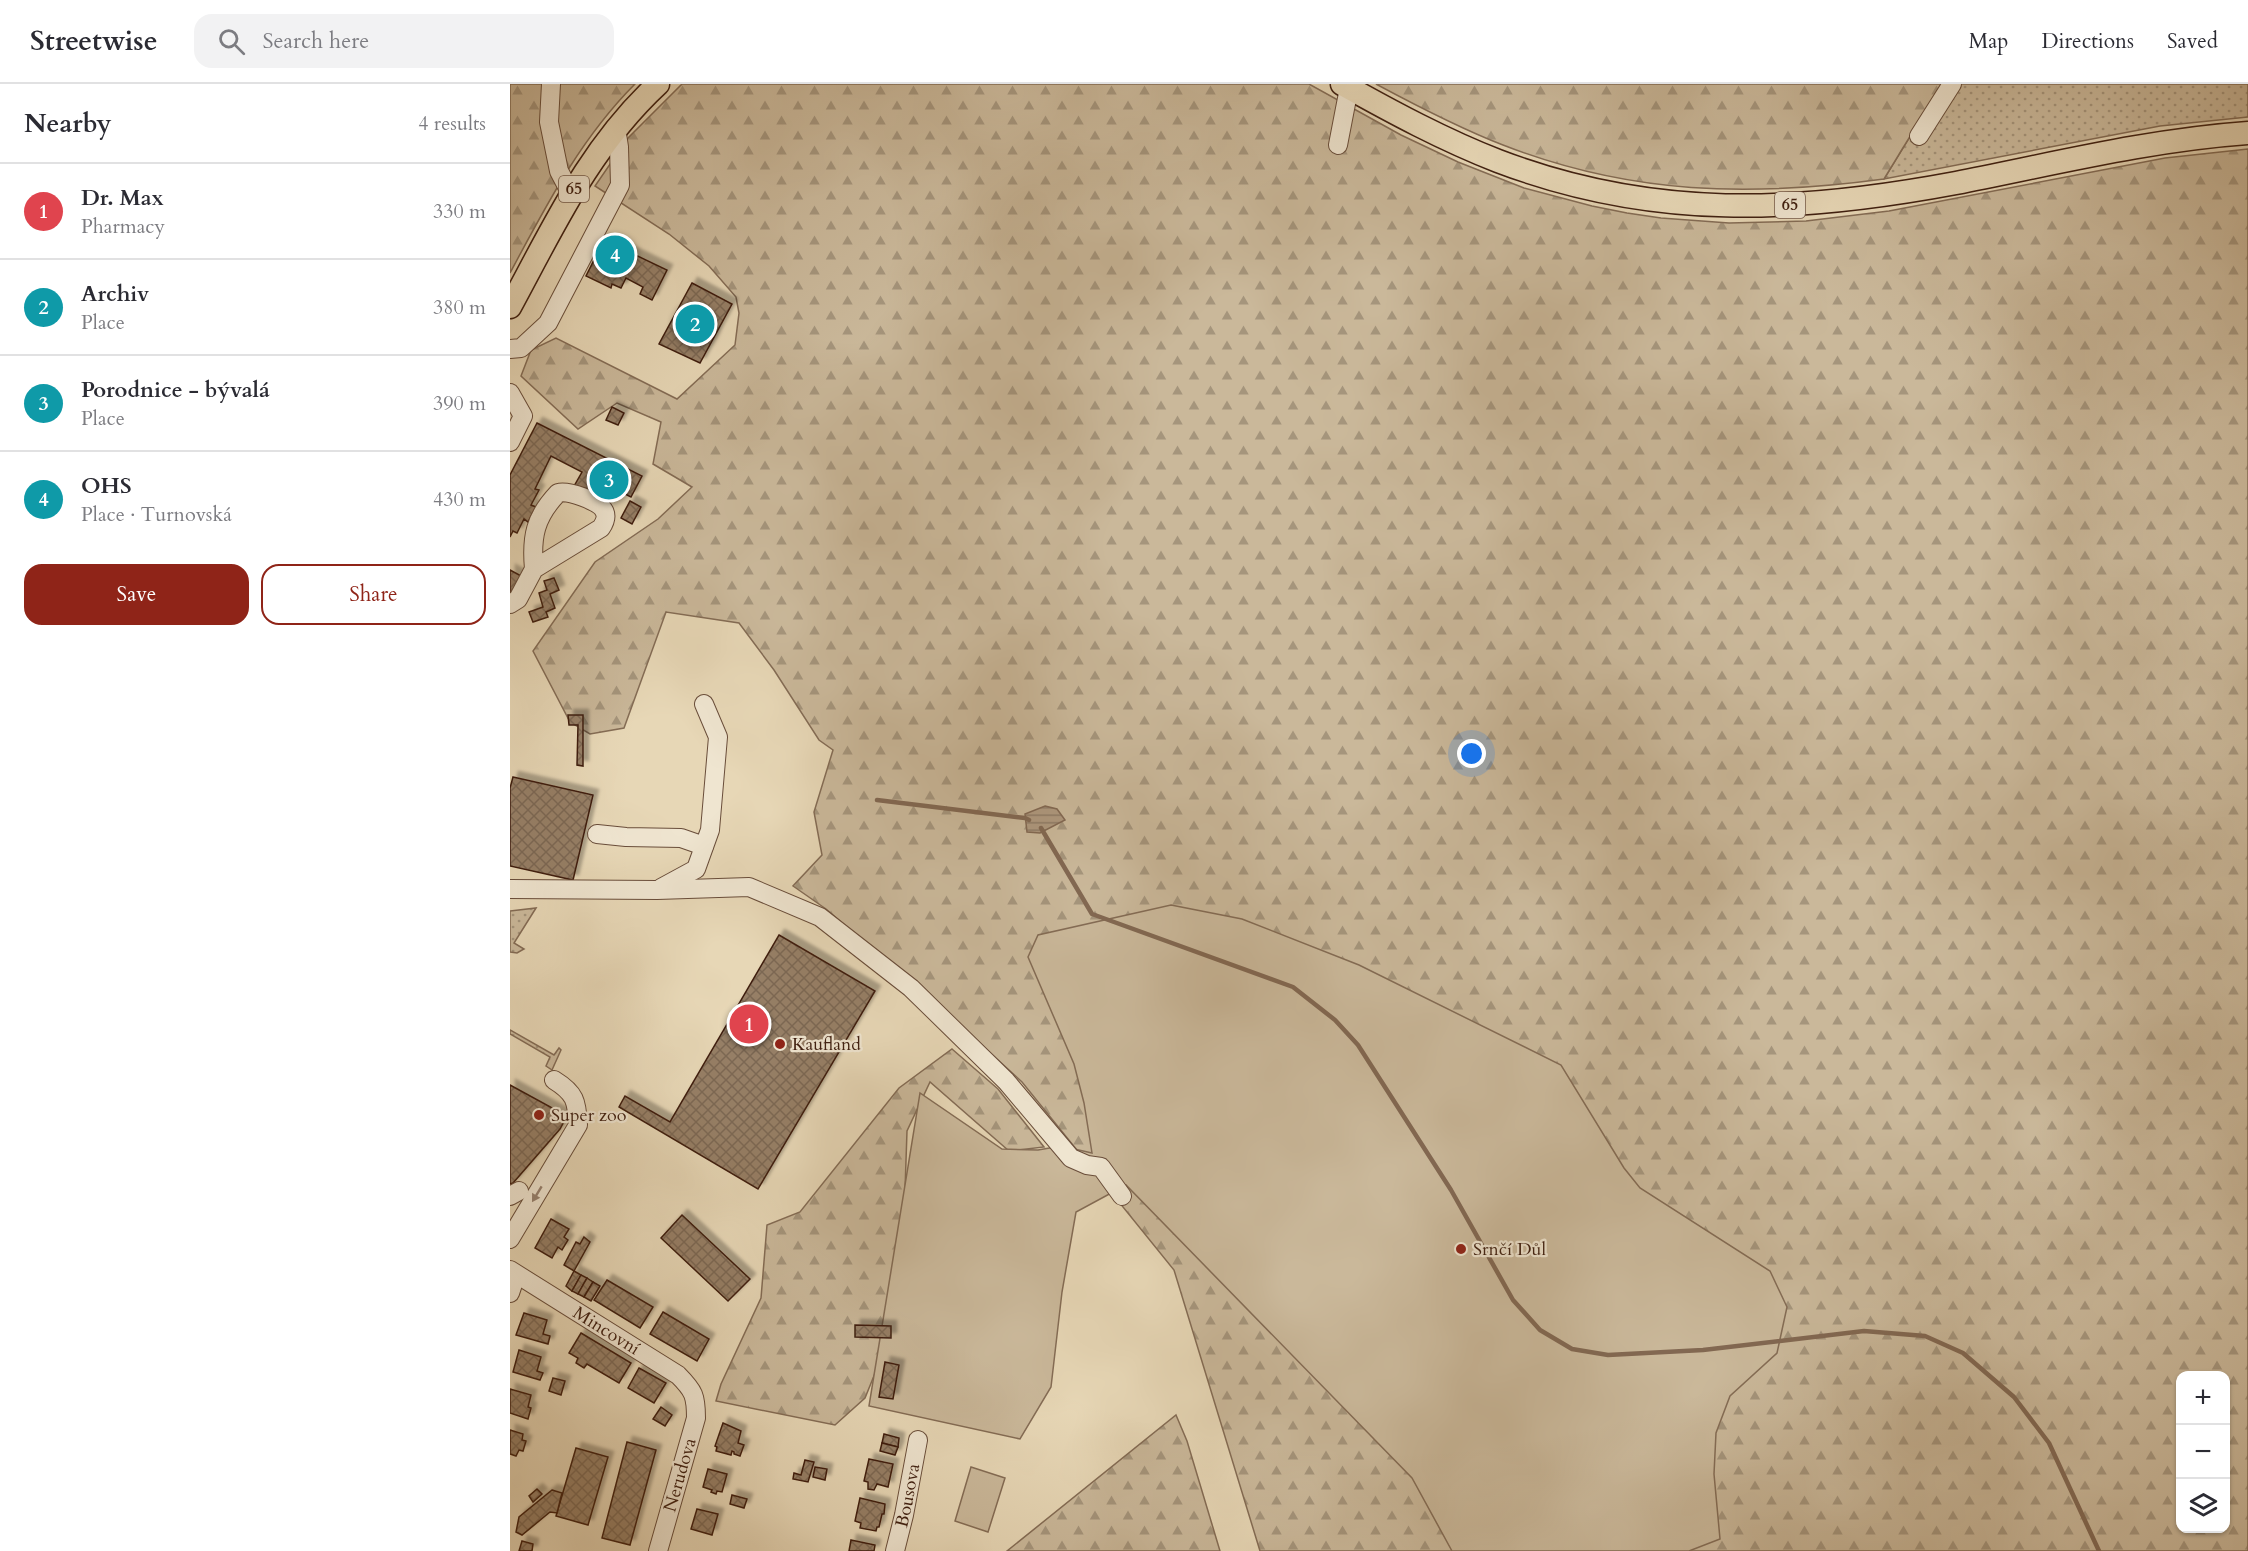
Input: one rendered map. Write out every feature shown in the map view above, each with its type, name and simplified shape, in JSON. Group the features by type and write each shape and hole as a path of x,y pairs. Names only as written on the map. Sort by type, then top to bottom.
{"main road":[{"name":"65","path":"510,307 591,161 616,128 658,84"},
{"name":"65","path":"1345,86 1464,147 1529,172 1619,195 1696,205 1763,206 1848,200 1956,183 2163,142 2248,133"}],"street":[{"path":"551,84 549,122 559,171 571,194"},
{"path":"1919,136 1952,84"},
{"path":"1338,145 1345,86"},
{"path":"510,349 521,348 548,323 620,185 616,128"},
{"path":"510,393 523,416 510,442"},
{"path":"510,604 518,599 534,569 601,528 606,517 604,510 570,492 558,493 550,502 535,532 532,543 534,569"},
{"path":"657,890 696,868 710,830 718,737 704,704"},
{"path":"597,834 681,838 704,846"},
{"path":"510,889 657,890 749,887 820,917 910,988 1006,1082 1071,1158 1087,1165 1101,1167 1122,1196"},
{"path":"510,1239 578,1125 577,1105 569,1089 554,1080"},
{"path":"510,1293 513,1272"},
{"name":"Mincovní","path":"513,1272 678,1375 690,1387 696,1399"},
{"name":"Nerudova","path":"658,1551 696,1418 696,1399"},
{"name":"Bousova","path":"895,1551 918,1440"}],"green space":[{"path":"510,84 635,84 597,127 565,174 510,273"},
{"path":"682,84 1309,84 1401,135 1458,162 1524,188 1627,213 1729,223 1806,221 1889,211 2165,158 2248,149 2248,1551 1260,1551 1174,1270 1022,1082 929,997 826,909 793,886 822,855 814,812 833,750 819,740 774,670 739,623 666,612 624,728 590,734 570,722 533,651 595,562 658,519 692,487 653,464 661,422 617,403 578,429 521,376 531,350 556,338 677,399 735,345 739,313 736,297 709,266 669,234 595,186 628,138"},
{"path":"1376,84 1942,84 1884,179 1834,185 1738,189 1691,188 1644,182 1598,174 1551,162 1470,131"},
{"path":"1942,84 2248,84 2248,117 2160,126 1884,179"},
{"name":"Srnčí Důl","path":"1171,905 1242,919 1359,965 1561,1065 1624,1168 1640,1188 1770,1271 1787,1307 1777,1353 1730,1396 1716,1433 1714,1474 1720,1539 1689,1551 1452,1551 1412,1478 1126,1185 1076,1212 1062,1292 1051,1387 1020,1439 869,1406 920,1093 1002,1149 1038,1150 1061,1146 1092,1153 1084,1103 1074,1064 1028,957 1038,935"},
{"path":"536,908 514,943 524,949 517,953 510,952 510,911"},
{"path":"510,1030 554,1055 559,1048 561,1050 552,1070 546,1066 550,1057 510,1034"},
{"path":"952,1049 998,1089 1044,1147 1009,1151 930,1082 907,1131 901,1309 865,1398 835,1425 716,1401 721,1384 761,1298 767,1225 800,1212 899,1088"},
{"path":"1176,1415 1187,1441 1220,1551 1007,1551"},
{"path":"971,1467 1005,1478 988,1532 955,1521"}],"shaded area":[{"path":"1045,806 1057,809 1065,820 1040,833 1027,832 1025,814"}],"building":[{"path":"604,240 667,270 652,300 640,294 643,287 626,278 621,288 612,284 611,288 586,276"},
{"path":"692,283 732,304 700,363 659,344"},
{"path":"612,407 624,413 618,425 606,420"},
{"path":"537,423 642,476 631,497 605,484 596,500 573,488 582,472 551,456 535,489 539,490 531,505 536,507 528,522 524,519 517,533 513,531 510,537 510,475"},
{"path":"630,501 641,507 632,524 621,518"},
{"path":"510,570 523,577 510,595"},
{"path":"554,578 559,590 550,594 555,608 546,612 548,617 533,622 529,612 543,607 539,593 547,590 544,581"},
{"path":"568,715 583,715 583,766 577,765 578,725 569,725"},
{"path":"513,777 593,795 573,880 510,866 510,788"},
{"name":"Kaufland","path":"779,935 875,991 758,1189 619,1107 625,1096 670,1122"},
{"path":"510,1085 567,1116 560,1129 510,1184"},
{"path":"682,1215 750,1279 728,1301 661,1238"},
{"path":"551,1219 569,1229 564,1237 568,1240 562,1250 558,1247 552,1258 535,1248"},
{"path":"584,1237 590,1242 574,1271 564,1265 576,1242 580,1244"},
{"path":"574,1271 581,1275 572,1291 566,1286"},
{"path":"581,1275 587,1278 578,1294 572,1291"},
{"path":"587,1278 593,1282 584,1297 578,1294"},
{"path":"607,1280 653,1307 640,1328 594,1300"},
{"path":"593,1282 600,1286 591,1301 584,1297"},
{"path":"663,1312 709,1339 697,1361 650,1334"},
{"path":"524,1313 547,1320 543,1334 550,1336 548,1344 516,1335"},
{"path":"855,1325 891,1326 891,1338 855,1337"},
{"path":"581,1333 631,1363 619,1383 587,1364 584,1368 576,1363 578,1358 569,1353"},
{"path":"519,1350 541,1357 537,1371 543,1373 540,1380 513,1372"},
{"path":"885,1362 899,1365 893,1399 879,1397"},
{"path":"639,1368 666,1383 654,1403 628,1388"},
{"path":"553,1378 565,1381 561,1395 549,1391"},
{"path":"510,1389 531,1395 528,1419 510,1413"},
{"path":"661,1407 672,1415 665,1426 653,1419"},
{"path":"723,1423 741,1431 738,1443 744,1445 740,1456 732,1451 731,1455 716,1451 715,1446"},
{"path":"510,1430 523,1434 522,1440 526,1441 523,1451 519,1450 516,1456 510,1454"},
{"path":"884,1434 899,1438 898,1447 882,1443"},
{"path":"627,1442 656,1450 630,1545 602,1538"},
{"path":"882,1443 898,1447 895,1455 880,1451"},
{"path":"576,1448 608,1457 588,1525 556,1516"},
{"path":"869,1459 893,1464 888,1487 877,1484 874,1490 868,1489 868,1482 864,1481"},
{"path":"805,1460 814,1462 808,1482 793,1479 794,1473 801,1475"},
{"path":"815,1467 827,1469 825,1480 813,1477"},
{"path":"708,1469 727,1474 722,1492 717,1491 716,1494 703,1487"},
{"path":"537,1489 542,1494 533,1502 529,1496"},
{"path":"552,1490 562,1493 557,1513 550,1512 522,1535 516,1532 519,1517"},
{"path":"732,1495 747,1499 744,1508 730,1504"},
{"path":"860,1498 885,1504 884,1514 882,1514 876,1531 860,1528 861,1523 855,1521"},
{"path":"697,1509 718,1514 712,1535 691,1529"},
{"path":"851,1540 875,1545 874,1551 849,1551"},
{"path":"522,1541 533,1544 532,1551 519,1551"}],"waterway":[{"path":"877,800 1029,820"},
{"path":"1041,828 1092,914 1293,987 1335,1020 1358,1045 1451,1190 1513,1300 1540,1330 1572,1349 1608,1355 1703,1350 1864,1331 1925,1336 1963,1353 2014,1397 2049,1443 2099,1551"}],"place":[{"name":"OHS","path":"615,255"},
{"name":"Archiv","path":"695,324"},
{"name":"Porodnice - bývalá","path":"609,480"},
{"name":"Dr. Max","path":"749,1024"},
{"name":"Kaufland","path":"780,1044"},
{"name":"Super zoo","path":"539,1115"},
{"name":"Srnčí Důl","path":"1461,1249"}]}
